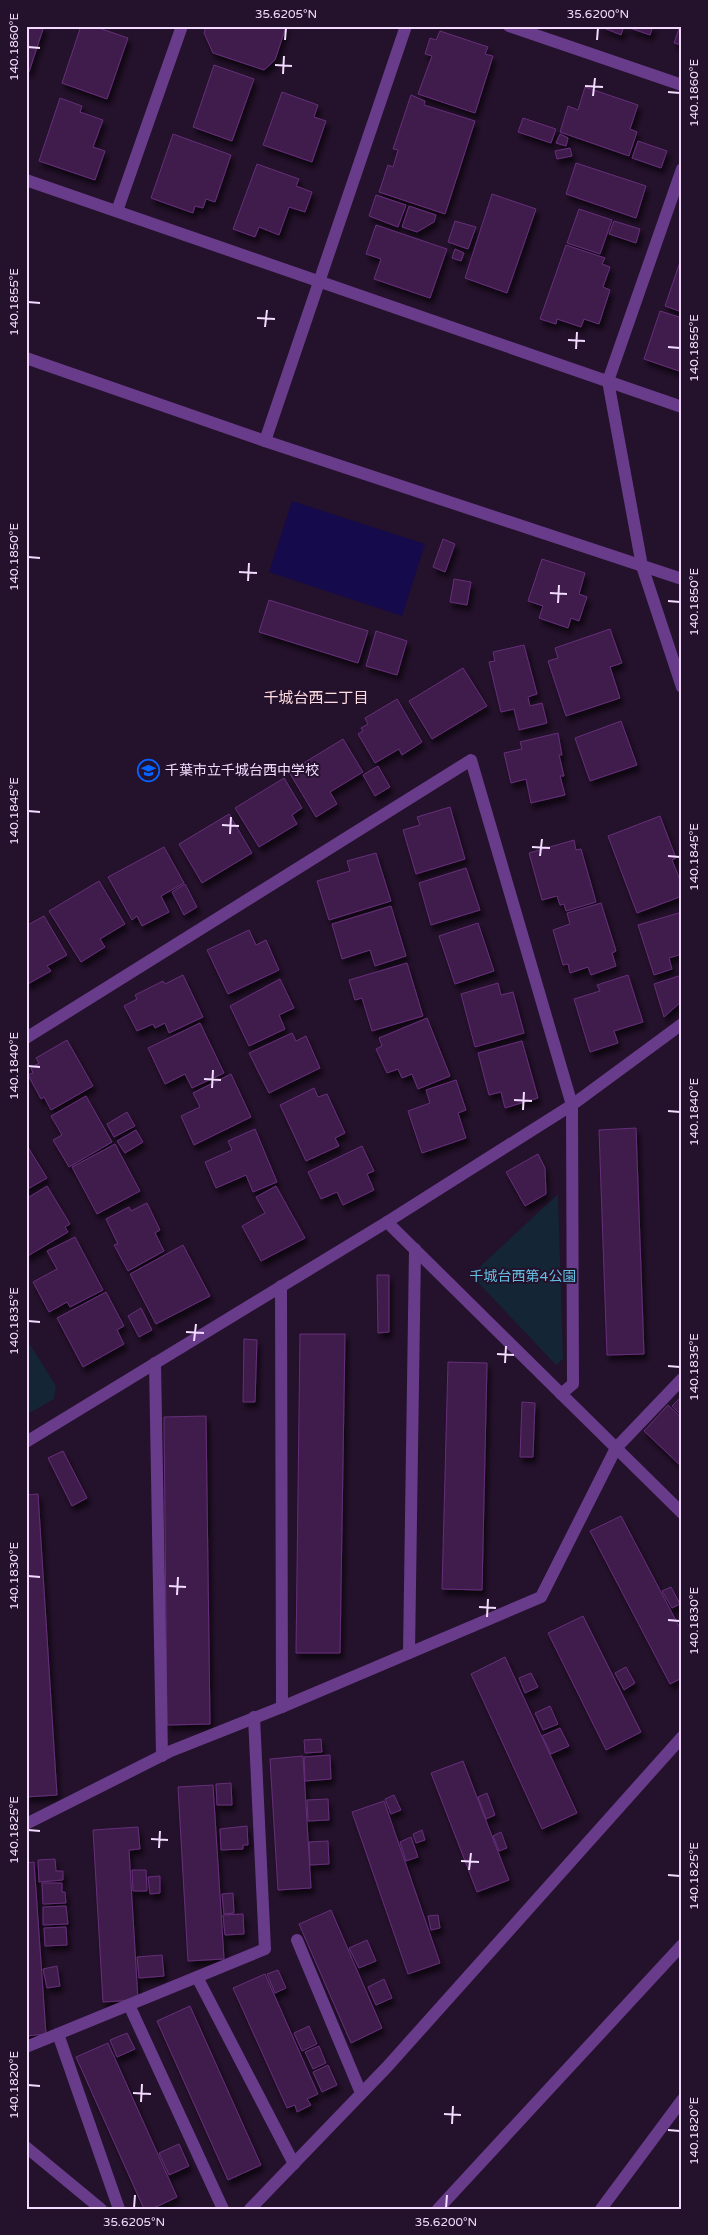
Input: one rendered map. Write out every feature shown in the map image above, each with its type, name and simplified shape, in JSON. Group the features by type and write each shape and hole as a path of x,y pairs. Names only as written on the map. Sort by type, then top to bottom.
{"street":[{"path":"117,211 182,26"},
{"path":"265,441 406,26"},
{"path":"509,26 682,85"},
{"path":"682,169 608,381 642,566 682,686"},
{"path":"26,180 682,407"},
{"path":"26,358 265,441 682,579"},
{"path":"26,1038 471,760 572,1105 573,1384 561,1394"},
{"path":"26,1442 388,1222 572,1105 682,1024"},
{"path":"388,1222 682,1513"},
{"path":"409,1653 416,1249"},
{"path":"281,1286 282,1707"},
{"path":"156,1363 162,1756"},
{"path":"26,1824 162,1756 541,1597 616,1448 682,1379"},
{"path":"26,2047 266,1949 254,1717"},
{"path":"250,2209 387,2068 682,1737"},
{"path":"297,1940 362,2093"},
{"path":"438,2209 682,1945"},
{"path":"197,1977 294,2164"},
{"path":"129,2005 222,2209"},
{"path":"58,2034 119,2209"},
{"path":"601,2209 682,2100"},
{"path":"26,2147 102,2209"}],"green space":[{"name":"千城台西第4公園","path":"558,1194 563,1359 556,1365 471,1275"},
{"path":"26,1338 56,1386 54,1399 26,1415"}],"shaded area":[{"path":"292,501 425,544 402,616 269,572"}],"building":[{"path":"26,26 44,26 29,72 26,71"},
{"path":"81,26 93,26 128,38 107,99 62,83"},
{"path":"206,26 286,27 275,60 264,70 213,53 204,33"},
{"path":"599,26 624,26 621,35"},
{"path":"624,26 653,26 650,35"},
{"path":"680,26 682,26 682,45 674,43"},
{"path":"440,31 488,47 485,54 493,56 475,113 418,94 432,56 425,54 430,38 436,40"},
{"path":"214,65 254,79 232,141 193,127"},
{"path":"585,87 638,105 630,129 637,132 629,156 560,132 568,106 578,110"},
{"path":"282,92 318,105 314,117 326,121 312,162 263,145"},
{"path":"411,95 425,101 424,105 475,121 445,214 379,192 388,165 393,167 398,150 393,149"},
{"path":"60,98 82,106 80,112 103,120 93,147 105,151 95,180 39,161"},
{"path":"523,118 556,129 551,143 518,132"},
{"path":"173,134 231,155 215,202 206,199 203,208 195,206 193,213 151,198"},
{"path":"560,134 568,138 566,146 556,143"},
{"path":"638,141 667,151 661,168 632,158"},
{"path":"570,148 572,156 557,159 555,151"},
{"path":"576,163 646,186 636,218 566,194"},
{"path":"257,164 299,179 296,186 312,192 305,212 289,207 279,235 259,227 255,237 233,229"},
{"path":"492,194 536,209 507,293 465,278"},
{"path":"376,195 406,205 398,227 369,216"},
{"path":"409,206 436,215 434,222 417,232 402,227"},
{"path":"579,209 612,220 600,254 567,243"},
{"path":"455,221 476,227 468,249 448,242"},
{"path":"614,221 640,229 636,243 609,234"},
{"path":"376,225 447,249 430,298 374,279 381,259 366,254"},
{"path":"566,245 605,258 602,264 610,267 603,287 610,290 599,324 584,319 581,327 557,319 556,324 540,319"},
{"path":"455,249 464,253 461,261 452,258"},
{"path":"682,256 682,312 665,306"},
{"path":"660,311 682,318 682,372 644,359"},
{"path":"443,539 455,544 445,572 433,567"},
{"path":"542,559 585,573 579,594 587,597 579,621 571,618 568,628 539,618 543,606 528,601"},
{"path":"454,579 471,582 467,605 450,602"},
{"path":"269,600 368,631 358,663 259,632"},
{"path":"610,629 622,663 610,667 620,698 566,716 548,661 558,658 555,648"},
{"path":"376,631 407,641 397,675 366,666"},
{"path":"524,645 537,694 528,697 530,706 542,703 547,723 519,730 514,709 501,712 489,662 495,661 493,652"},
{"path":"463,668 487,706 432,739 409,701"},
{"path":"397,699 422,742 402,755 399,749 375,763 358,734 363,731 361,728 368,724 365,718"},
{"path":"621,721 637,765 590,781 575,738"},
{"path":"558,733 562,755 559,755 564,776 560,776 565,795 531,803 526,779 511,783 504,753 522,749 520,742"},
{"path":"343,739 363,772 330,792 337,804 316,817 289,772"},
{"path":"378,766 390,787 375,796 363,775"},
{"path":"284,778 302,808 292,815 297,824 259,847 235,808"},
{"path":"450,807 465,859 416,874 403,830 420,825 417,817"},
{"path":"229,814 252,853 202,883 179,844"},
{"path":"660,816 676,858 672,860 682,885 682,896 637,913 608,836"},
{"path":"574,840 576,850 581,849 596,902 566,911 564,904 560,905 557,896 542,900 529,853"},
{"path":"164,847 184,883 161,896 169,912 142,926 137,916 132,920 108,877"},
{"path":"376,853 391,901 329,920 317,881 350,871 347,861"},
{"path":"466,868 480,910 431,925 419,883"},
{"path":"99,881 125,924 100,939 105,947 81,962 49,911"},
{"path":"185,884 197,907 184,915 172,892"},
{"path":"601,903 616,951 612,953 616,966 591,975 588,967 570,973 568,964 563,965 553,930 570,924 567,913"},
{"path":"391,906 406,956 375,966 370,950 342,959 332,924"},
{"path":"682,912 682,954 669,958 672,969 654,975 638,925"},
{"path":"44,916 67,955 47,966 51,971 26,985 26,926"},
{"path":"478,923 494,971 455,984 439,936"},
{"path":"249,930 256,945 266,940 279,970 228,994 207,950"},
{"path":"407,963 423,1016 372,1031 362,998 355,1000 349,980"},
{"path":"183,975 203,1017 169,1033 165,1023 155,1028 153,1024 137,1031 124,1006 137,999 135,995 163,981 165,984"},
{"path":"628,975 643,1022 614,1031 618,1043 590,1052 574,999 600,991 597,985"},
{"path":"682,975 682,1001 664,1017 654,984"},
{"path":"280,979 294,1008 279,1015 285,1029 249,1046 230,1006"},
{"path":"498,983 501,995 513,992 524,1033 475,1047 461,994"},
{"path":"427,1018 450,1076 418,1089 412,1074 402,1078 398,1069 387,1073 376,1049 382,1046 379,1038"},
{"path":"200,1023 224,1073 192,1088 185,1074 165,1084 148,1048"},
{"path":"292,1033 296,1041 306,1036 320,1068 269,1093 249,1053"},
{"path":"67,1040 93,1086 51,1110 44,1097 41,1099 28,1075 33,1073 31,1068 39,1063 36,1058"},
{"path":"522,1041 538,1098 505,1108 501,1092 489,1095 478,1053"},
{"path":"231,1074 251,1117 194,1145 181,1116 200,1107 193,1093"},
{"path":"456,1080 466,1110 458,1113 466,1138 422,1153 408,1111 430,1103 426,1090"},
{"path":"314,1088 318,1097 327,1094 345,1133 335,1138 339,1146 306,1161 280,1105"},
{"path":"86,1096 112,1142 69,1167 53,1140 62,1135 51,1116"},
{"path":"127,1112 135,1126 114,1137 107,1124"},
{"path":"636,1128 644,1354 607,1355 599,1130"},
{"path":"255,1129 277,1182 253,1192 246,1175 216,1188 205,1162 232,1150 228,1141"},
{"path":"136,1130 143,1142 125,1153 117,1141"},
{"path":"26,1144 47,1178 26,1190"},
{"path":"115,1144 140,1191 97,1214 72,1167"},
{"path":"362,1146 374,1171 367,1174 374,1190 343,1205 337,1192 321,1199 308,1172"},
{"path":"538,1154 545,1168 546,1194 525,1206 506,1172"},
{"path":"47,1186 70,1224 65,1227 68,1232 26,1257 26,1199"},
{"path":"276,1186 305,1238 261,1261 242,1226 265,1213 256,1197"},
{"path":"147,1203 160,1230 155,1233 164,1251 128,1271 114,1245 118,1244 106,1219 129,1207 131,1211"},
{"path":"75,1237 103,1290 70,1307 67,1302 49,1312 33,1282 57,1269 47,1251"},
{"path":"183,1245 210,1296 156,1324 130,1274"},
{"path":"377,1275 389,1275 389,1332 378,1333"},
{"path":"106,1292 124,1326 117,1330 124,1344 83,1367 57,1318"},
{"path":"141,1308 152,1330 139,1337 128,1316"},
{"path":"300,1334 345,1334 340,1653 296,1653"},
{"path":"244,1339 257,1340 255,1402 243,1402"},
{"path":"448,1362 487,1363 482,1590 442,1589"},
{"path":"682,1396 682,1416 672,1406"},
{"path":"522,1402 535,1403 533,1457 520,1457"},
{"path":"668,1405 682,1418 682,1467 644,1431"},
{"path":"206,1416 210,1724 167,1725 164,1417"},
{"path":"63,1451 87,1498 72,1506 48,1458"},
{"path":"38,1494 57,1795 26,1797 26,1495"},
{"path":"621,1516 682,1632 682,1678 670,1684 590,1531"},
{"path":"671,1587 680,1604 672,1608 662,1591"},
{"path":"583,1616 641,1732 606,1750 548,1633"},
{"path":"505,1657 577,1813 542,1829 471,1674"},
{"path":"626,1667 635,1683 624,1690 615,1673"},
{"path":"531,1673 538,1687 525,1693 519,1678"},
{"path":"550,1706 558,1724 543,1730 535,1713"},
{"path":"560,1728 569,1746 551,1754 542,1736"},
{"path":"321,1739 322,1752 305,1753 304,1740"},
{"path":"330,1755 331,1779 305,1781 304,1757"},
{"path":"303,1756 311,1888 278,1890 270,1759"},
{"path":"463,1761 509,1880 477,1892 431,1773"},
{"path":"231,1783 232,1805 217,1805 216,1784"},
{"path":"213,1785 224,1959 188,1961 178,1787"},
{"path":"487,1793 495,1815 486,1819 478,1797"},
{"path":"394,1795 401,1810 391,1814 385,1799"},
{"path":"328,1799 329,1820 308,1821 307,1800"},
{"path":"384,1801 440,1963 408,1974 352,1812"},
{"path":"247,1826 248,1845 243,1845 243,1849 221,1850 220,1829"},
{"path":"138,1827 140,1849 129,1850 138,2000 103,2002 93,1830"},
{"path":"422,1830 425,1840 416,1843 413,1834"},
{"path":"501,1832 507,1848 499,1851 493,1836"},
{"path":"411,1837 418,1857 406,1861 400,1842"},
{"path":"328,1841 329,1864 310,1865 309,1842"},
{"path":"55,1859 56,1871 63,1871 63,1880 39,1882 38,1860"},
{"path":"34,1862 46,2034 26,2036 26,1863"},
{"path":"132,1870 146,1870 147,1891 133,1891"},
{"path":"160,1876 160,1893 150,1894 148,1877"},
{"path":"42,1883 62,1883 62,1892 65,1892 66,1903 43,1904"},
{"path":"233,1893 234,1913 224,1914 222,1894"},
{"path":"66,1906 68,1924 43,1925 43,1907"},
{"path":"331,1910 382,2028 351,2043 299,1924"},
{"path":"243,1914 244,1934 225,1935 223,1915"},
{"path":"438,1915 440,1928 431,1930 428,1916"},
{"path":"66,1927 67,1945 45,1946 44,1928"},
{"path":"367,1940 376,1961 359,1968 349,1948"},
{"path":"162,1955 164,1976 139,1978 137,1957"},
{"path":"57,1966 60,1986 47,1988 43,1969"},
{"path":"278,1970 286,1988 275,1993 267,1974"},
{"path":"265,1974 318,2094 307,2099 311,2105 297,2112 295,2105 287,2108 233,1988"},
{"path":"384,1979 392,1998 376,2005 368,1987"},
{"path":"190,2006 261,2165 228,2180 157,2021"},
{"path":"309,2026 317,2044 302,2051 294,2033"},
{"path":"127,2033 135,2049 117,2057 110,2040"},
{"path":"108,2043 177,2197 152,2209 144,2209 76,2057"},
{"path":"319,2046 326,2063 313,2069 305,2052"},
{"path":"328,2065 337,2085 322,2092 313,2072"},
{"path":"179,2144 189,2166 169,2175 159,2153"}],"place":[{"name":"千葉市立千城台西中学校","path":"149,770"}],"district":[{"name":"千城台西二丁目","path":"316,698"}]}
